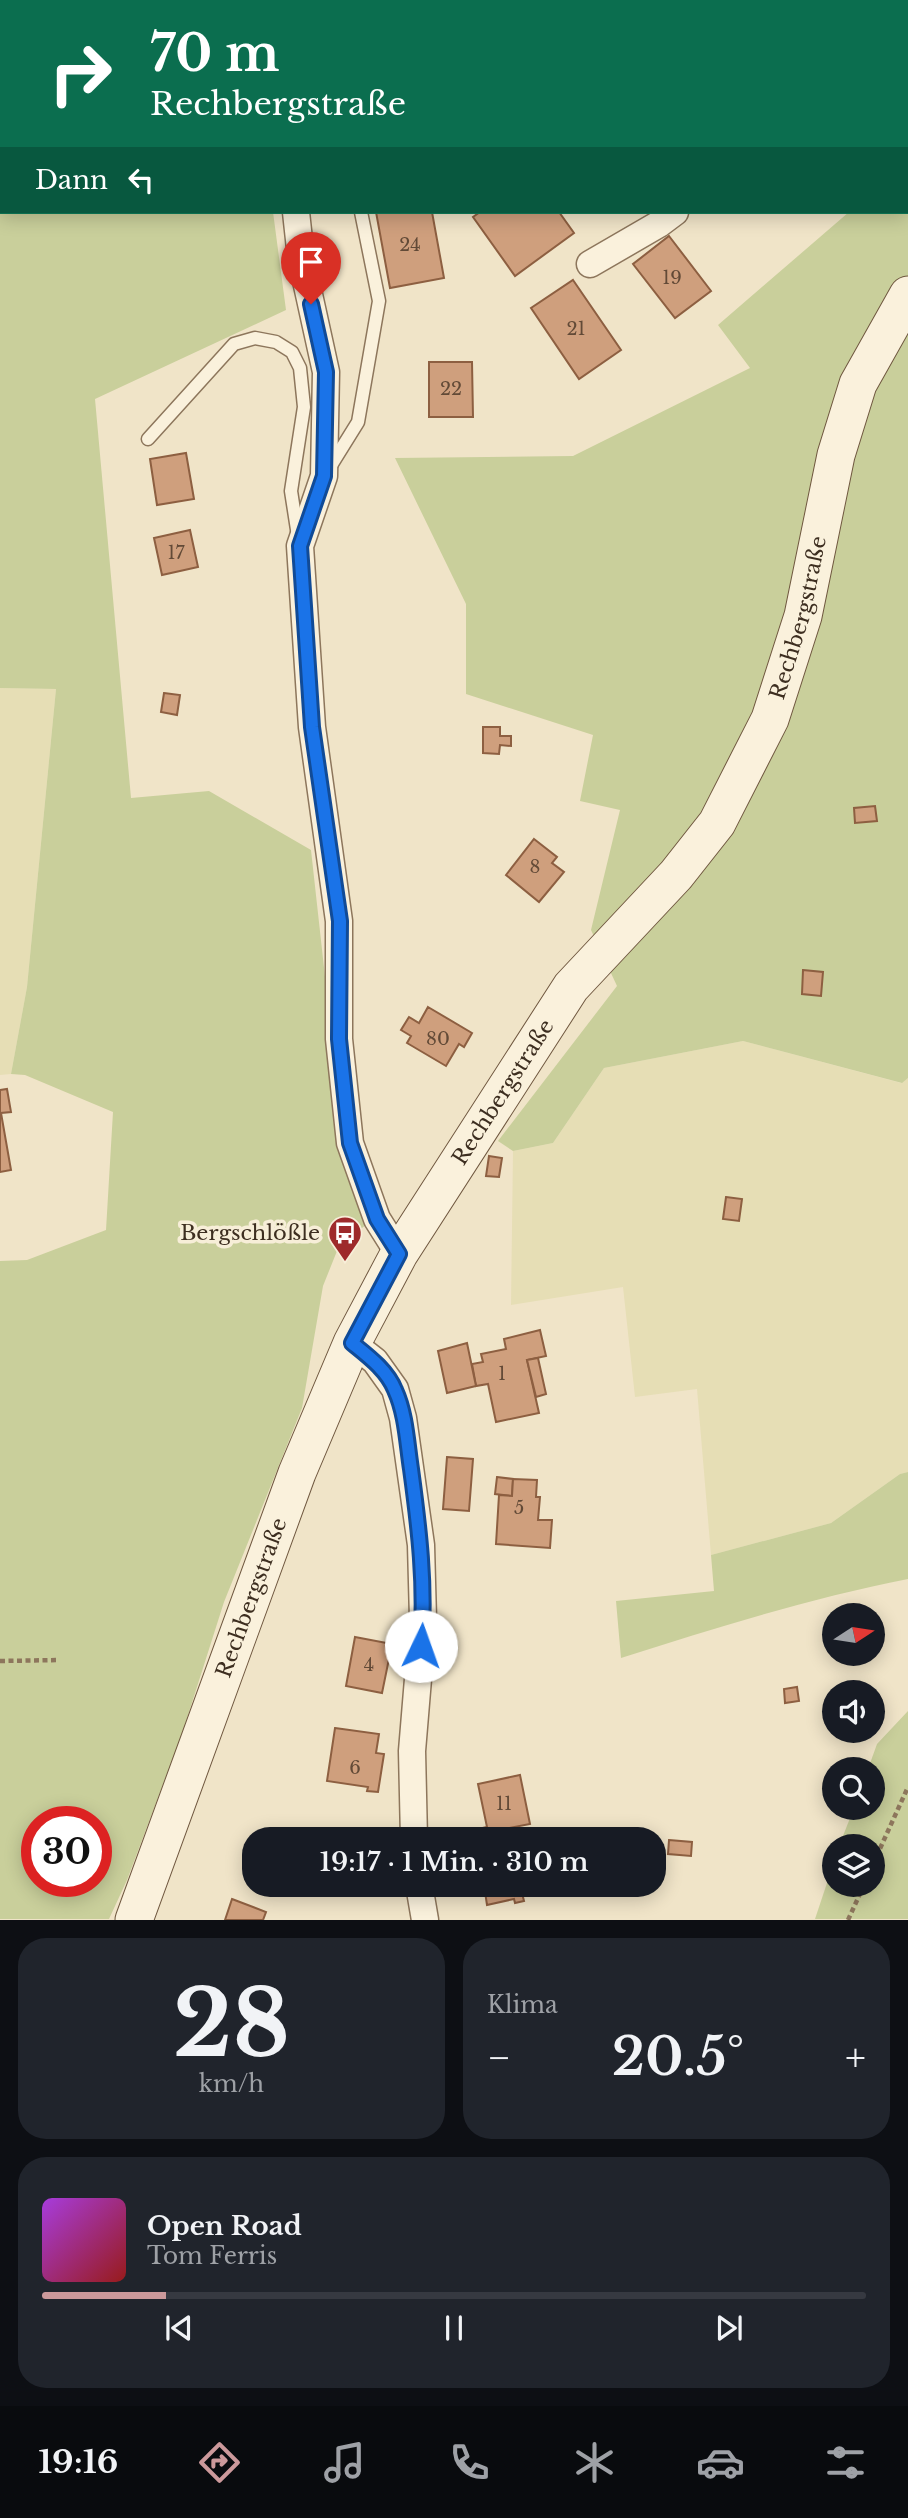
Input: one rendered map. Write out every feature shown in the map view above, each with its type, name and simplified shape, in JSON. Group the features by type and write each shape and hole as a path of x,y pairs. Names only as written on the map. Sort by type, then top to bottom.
{"main road":[{"name":"Rechbergstraße","path":"134,1920 284,1507 352,1343 399,1254 571,987 676,875 717,823 770,719 803,616 836,455 858,384 908,295"}],"street":[{"path":"296,214 301,258 326,372 324,476 300,546 312,727 340,921 339,1039 350,1143 377,1219 399,1254"},
{"path":"590,264 672,214"},
{"path":"352,1343 375,1361 395,1389 405,1432 421,1545 423,1619 412,1751 414,1827"},
{"path":"421,1897 425,1920"}],"lane":[{"path":"324,476 358,422 379,301 361,214"},
{"path":"148,439 234,344 255,338 276,342 292,352 300,369 304,407 291,491 300,546"}],"path":[{"path":"0,1661 60,1660"},
{"path":"885,1838 908,1787"},
{"path":"848,1920 859,1897"}],"shaded area":[{"path":"0,688 56,689 27,987 11,1074 0,1075"},
{"path":"743,1041 901,1083 908,1078 908,1472 900,1474 831,1523 711,1555 697,1389 635,1397 623,1287 511,1305 513,1151 553,1143 604,1068"}],"green space":[{"path":"0,214 273,214 286,310 95,399 131,798 209,791 311,850 332,1040 367,1224 339,1246 323,1286 302,1408 224,1602 182,1734 127,1880 109,1919 0,1919 0,1261 27,1260 106,1230 113,1112 25,1075 11,1074 27,987 56,689 0,688"},
{"path":"847,214 908,214 908,1078 902,1083 743,1041 604,1068 553,1143 513,1151 498,1141 617,986 591,930 620,810 580,801 593,735 466,694 466,604 395,458 573,456 750,368 718,325"},
{"path":"908,1472 908,1579 800,1604 621,1658 616,1601 714,1591 711,1555 831,1523 900,1474"},
{"path":"908,1711 908,1919 815,1919 822,1897 885,1897 885,1834 844,1834 849,1820 885,1820 885,1757 872,1757 877,1744 885,1743 885,1735"}],"building":[{"path":"376,214 432,214 444,278 390,288"},
{"path":"477,214 560,214 574,233 515,276 473,217"},
{"path":"669,236 711,291 675,318 633,264"},
{"path":"573,280 621,350 579,379 531,308"},
{"path":"429,362 472,362 473,417 429,417"},
{"path":"186,453 194,499 157,505 150,459"},
{"path":"190,530 198,567 162,575 154,538"},
{"path":"164,693 180,695 177,715 161,712"},
{"path":"483,727 500,727 500,736 511,736 511,746 500,745 499,754 483,753"},
{"path":"875,806 877,821 855,823 854,808"},
{"path":"534,839 557,857 552,863 564,872 539,902 506,875"},
{"path":"803,970 823,972 821,996 802,994"},
{"path":"428,1007 472,1033 464,1047 459,1044 446,1066 407,1043 411,1036 401,1030 409,1017 419,1023"},
{"path":"7,1089 11,1112 1,1113 11,1170 0,1172 0,1090"},
{"path":"489,1156 502,1158 499,1177 486,1176"},
{"path":"726,1197 742,1199 739,1221 723,1219"},
{"path":"540,1330 546,1356 527,1360 539,1413 496,1422 488,1384 476,1386 472,1364 483,1362 481,1354 506,1349 504,1339"},
{"path":"467,1343 476,1386 447,1393 438,1351"},
{"path":"538,1358 546,1394 536,1397 527,1360"},
{"path":"447,1457 473,1459 469,1511 443,1509"},
{"path":"497,1477 513,1479 512,1496 495,1494"},
{"path":"513,1479 537,1480 536,1497 540,1497 538,1520 552,1520 550,1548 496,1544 499,1495 512,1496"},
{"path":"355,1637 392,1644 382,1693 346,1686"},
{"path":"797,1687 799,1701 785,1703 784,1689"},
{"path":"335,1728 379,1734 376,1753 384,1754 378,1792 367,1791 368,1787 327,1781"},
{"path":"520,1775 530,1824 487,1827 478,1784"},
{"path":"669,1840 692,1842 691,1856 668,1854"},
{"path":"486,1897 523,1897 524,1901 515,1903 514,1899 487,1905"},
{"path":"232,1899 266,1912 263,1920 225,1920"}],"place":[{"name":"Bergschlößle","path":"345,1263"}],"route":[{"path":"311,304 326,372 324,476 300,546 312,727 340,921 339,1039 350,1143 377,1219 399,1254 352,1343 375,1361 395,1389 403,1418 421,1545 421,1646"}]}
